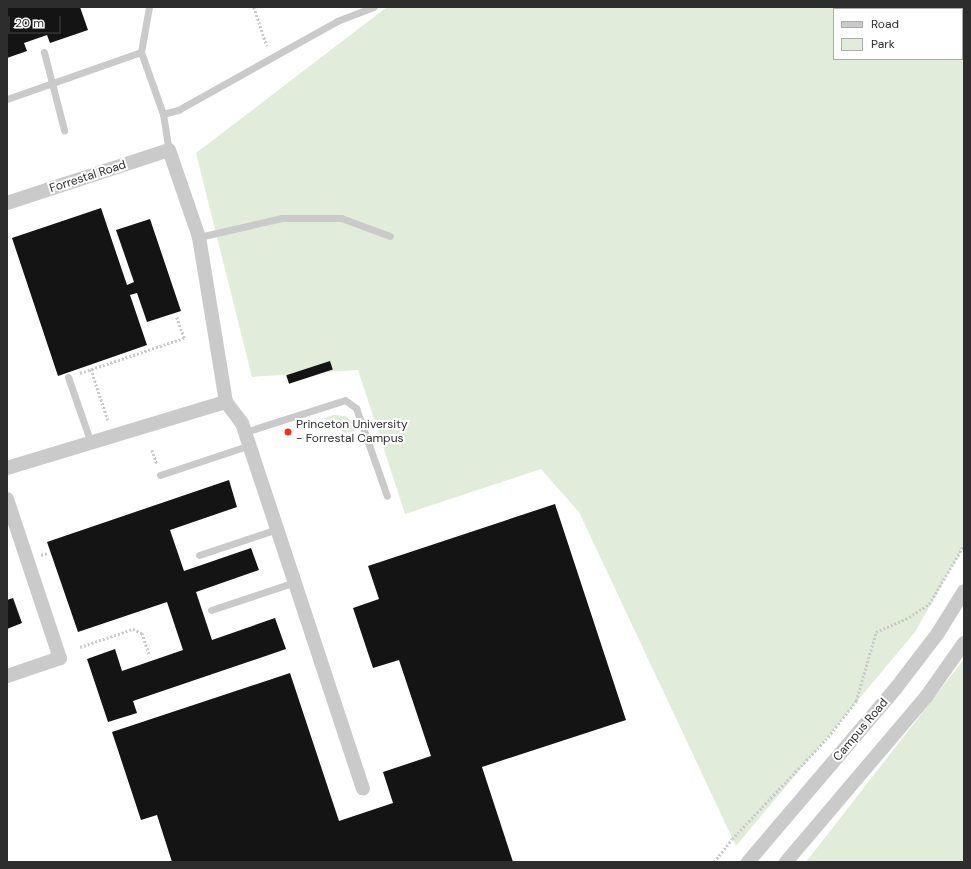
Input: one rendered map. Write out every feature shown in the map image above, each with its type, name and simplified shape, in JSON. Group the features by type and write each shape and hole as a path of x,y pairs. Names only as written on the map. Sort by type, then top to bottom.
{"street":[{"name":"Forrestal Road","path":"7,203 169,150"},
{"path":"169,150 199,237 226,402 242,423 362,788"},
{"path":"7,468 226,402"},
{"path":"7,500 60,658 7,676"},
{"name":"Campus Road","path":"748,862 896,688 938,633 964,591"},
{"path":"786,862 926,697 964,643"}],"lane":[{"path":"148,7 141,52 163,114 169,150"},
{"path":"163,114 178,110 337,21 373,7"},
{"path":"44,52 64,130"},
{"path":"7,99 141,52"},
{"path":"199,237 282,218 341,218 390,236"},
{"path":"68,377 91,443"},
{"path":"245,432 345,400 356,408 387,496"},
{"path":"160,475 250,446"},
{"path":"200,555 277,529"},
{"path":"211,610 295,582"}],"path":[{"path":"254,7 270,58"},
{"path":"68,377 184,338 176,316"},
{"path":"91,369 108,420"},
{"path":"714,862 732,839 828,737 856,701 876,632 909,617 928,604 964,545"},
{"path":"80,647 133,629 142,633 150,656"}],"green space":[{"path":"387,7 964,7 964,546 915,632 736,846 579,512 541,469 405,514 358,370 252,377 196,153"},
{"path":"334,415 345,416 354,423 357,430 343,434 339,421 327,425 324,418"},
{"path":"964,659 964,862 806,862"}],"building":[{"path":"7,7 80,7 88,30 50,43 47,35 24,43 27,51 7,58"},
{"path":"101,208 127,285 134,282 116,230 150,219 181,311 147,322 137,293 130,295 147,345 58,376 12,238"},
{"path":"330,361 333,370 289,384 286,375"},
{"path":"229,480 237,507 170,530 184,571 251,548 259,570 196,592 212,640 275,618 286,649 133,701 137,713 108,722 87,659 115,649 122,671 183,650 167,602 78,632 47,542"},
{"path":"555,504 626,720 482,767 513,862 172,862 157,815 141,820 112,732 290,673 339,821 393,803 383,772 431,756 399,660 373,668 353,608 379,599 368,566"},
{"path":"13,598 22,623 7,629 7,600"}],"place":[{"name":"Princeton University - Forrestal Campus","path":"288,432"}]}
